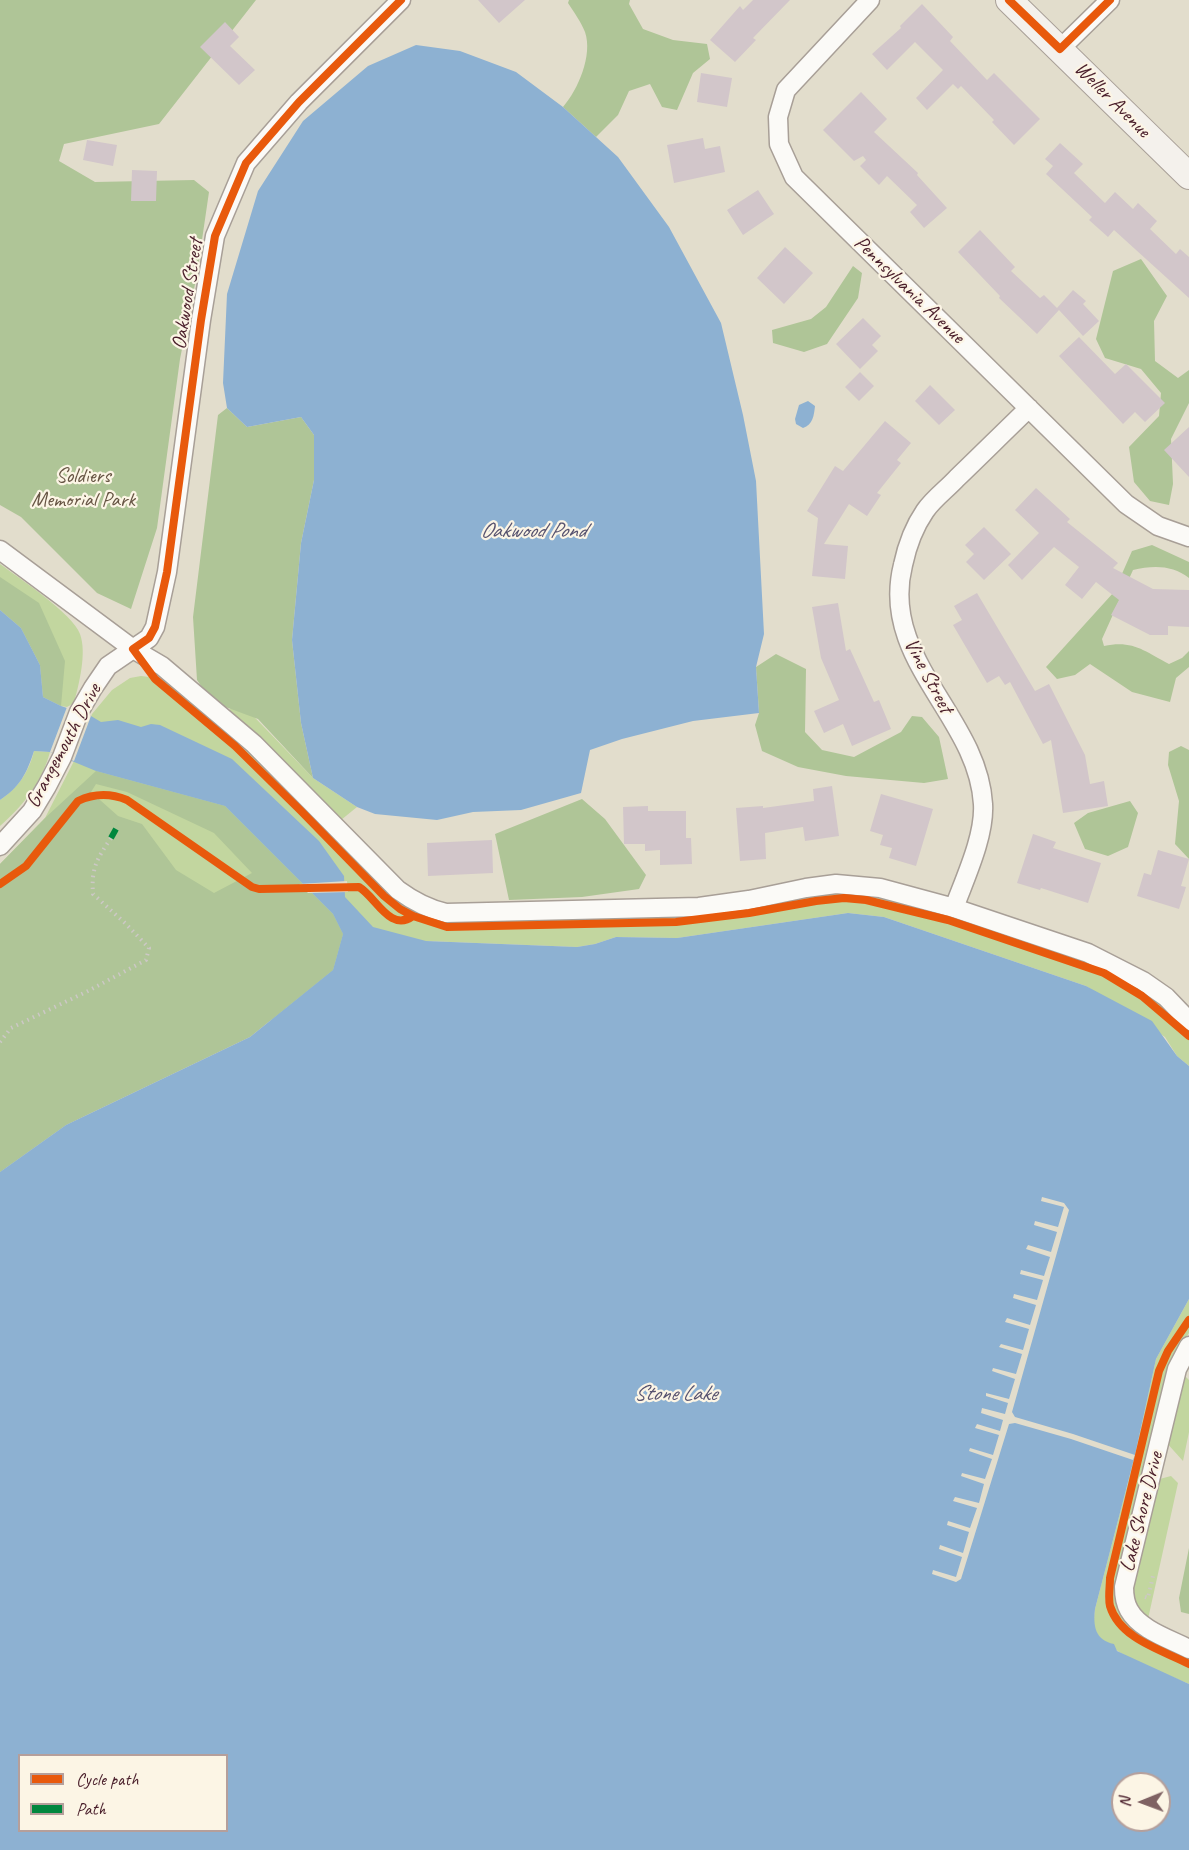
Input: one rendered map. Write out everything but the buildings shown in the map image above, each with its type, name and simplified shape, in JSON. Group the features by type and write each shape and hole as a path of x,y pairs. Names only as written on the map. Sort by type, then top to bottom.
{"street":[{"name":"Oakwood Street","path":"133,649 149,638 155,627 166,572 215,236 246,163 299,102 401,0"},
{"name":"Pennsylvania Avenue","path":"870,0 786,90 778,117 779,144 794,177 1126,504 1158,526 1189,537"},
{"name":"Weller Avenue","path":"1009,0 1186,166"},
{"path":"1060,49 1110,0"},
{"name":"Vine Street","path":"954,908 981,829 984,806 980,776 972,755 910,650 900,609 900,574 908,544 926,510 1029,408"},
{"path":"0,550 133,649 162,666 254,744 398,890 408,898 432,910 446,913 699,907 836,884 880,888 954,908 1088,953 1143,981 1166,997 1189,1020"},
{"name":"Grangemouth Drive","path":"0,846 32,810 47,786 62,757 79,712 93,688 108,666 133,649"},
{"name":"Lake Shore Drive","path":"1189,1346 1174,1379 1124,1587 1125,1600 1136,1620 1189,1649"}],"path":[{"path":"0,1042 11,1028 146,960 149,948 93,894 92,879 95,862 111,837"}],"green space":[{"path":"0,0 256,0 159,124 64,144 59,161 95,182 194,180 209,192 197,274 180,359 157,528 131,609 97,593 21,517 0,505"},
{"path":"569,0 630,0 629,4 643,29 673,40 707,44 710,59 693,73 677,110 662,107 650,84 629,91 618,115 596,137 563,107 579,82 587,51 585,32 568,3"},
{"path":"1141,259 1167,296 1154,321 1155,361 1178,378 1189,370 1189,403 1171,439 1173,484 1169,505 1150,501 1134,482 1129,447 1159,416 1161,393 1141,369 1105,358 1096,339 1113,271"},
{"path":"853,266 862,273 858,298 827,344 804,352 773,343 772,330 811,319 826,307"},
{"path":"227,408 247,427 301,417 314,435 314,480 301,543 292,640 301,723 313,778 258,719 212,702 197,680 193,617 218,415"},
{"path":"1152,545 1189,562 1189,578 1170,568 1148,567 1133,570 1102,639 1104,646 1123,644 1131,646 1169,664 1182,658 1189,651 1189,667 1176,678 1170,702 1132,692 1090,664 1075,675 1057,679 1046,667 1114,592 1132,551"},
{"name":"Soldiers Memorial Park","path":"0,564 57,607 80,634 83,650 80,678 74,703 67,707 43,697 40,665 21,628 0,610"},
{"path":"0,577 39,603 65,661 61,706 43,697 40,665 21,628 0,610"},
{"path":"776,654 806,669 805,732 822,750 854,757 901,732 912,716 922,717 939,737 948,779 924,783 846,776 798,767 762,751 755,725 759,713 756,667"},
{"path":"141,676 158,678 172,685 434,918 840,890 901,898 1079,956 1129,979 1189,1027 1189,1066 1177,1056 1165,1037 1086,986 884,917 848,913 677,938 616,937 577,947 426,941 66,1125 0,1172 0,864 45,818 74,761 92,714 112,690 130,678"},
{"path":"238,700 313,778 357,807 341,820 226,714"},
{"path":"1181,746 1189,750 1189,859 1175,844 1179,801 1168,765 1169,752"},
{"path":"34,751 50,752 42,773 24,802 0,826 0,800 22,779"},
{"path":"96,771 225,806 333,914 343,934 333,970 250,1037 66,1125 0,1172 0,864","holes":["96,784 127,792 214,833 252,873 214,893 176,870 142,824 118,816 91,792"]},
{"path":"582,799 605,819 646,875 639,889 582,897 509,900 495,834"},
{"path":"1130,801 1138,813 1128,847 1108,856 1085,849 1074,823 1088,813"},
{"path":"1189,1299 1189,1333 1170,1363 1120,1564 1117,1592 1121,1612 1136,1629 1157,1642 1189,1656 1189,1684 1112,1648 1096,1632 1094,1621 1156,1359"},
{"path":"1182,1373 1189,1380 1189,1432 1183,1461 1165,1441"},
{"path":"1171,1476 1178,1483 1148,1619 1136,1608 1131,1596 1156,1480"},
{"path":"1189,1548 1189,1614 1181,1612 1179,1598"}],"water":[{"name":"Oakwood Pond","path":"416,45 460,51 516,72 563,107 618,157 669,227 721,323 743,415 756,481 764,634 756,667 759,713 693,721 622,739 590,750 581,793 521,810 473,812 437,820 375,814 357,807 313,778 301,723 292,640 301,543 314,480 314,435 301,417 247,427 227,408 223,383 227,294 258,191 303,121 368,66"},
{"path":"808,401 815,406 814,413 811,422 803,428 796,424 795,419 799,405"},
{"name":"Stone Lake","path":"0,610 21,628 40,665 43,697 101,722 118,720 141,727 151,724 160,725 232,759 319,841 344,876 345,897 373,927 426,941 577,947 616,937 677,938 848,913 884,917 1086,986 1152,1021 1177,1056 1189,1066 1189,1299 1156,1359 1094,1621 1099,1636 1114,1644 1117,1651 1189,1684 1189,1850 0,1850 0,1172 66,1125 250,1037 333,970 343,934 333,914 225,806 96,771 50,752 34,751 22,779 0,800"}],"pier":[{"path":"67,707 91,716 74,761 50,752"},
{"path":"347,881 348,892 308,893 299,884"},
{"path":"1042,1197 1064,1203 1069,1210 1012,1412 1015,1417 1135,1455 1133,1460 1071,1439 1015,1423 1009,1424 961,1579 956,1582 932,1574 933,1570 956,1577 962,1557 939,1549 940,1545 963,1553 969,1532 947,1525 948,1521 970,1528 977,1508 953,1501 955,1497 979,1503 984,1484 961,1476 962,1473 985,1479 992,1459 969,1451 970,1448 993,1455 999,1435 975,1428 977,1424 1000,1431 1003,1420 981,1413 982,1408 1005,1414 1008,1403 986,1396 986,1393 1009,1399 1015,1379 992,1371 993,1368 1016,1374 1022,1354 999,1347 1001,1344 1023,1350 1029,1329 1005,1322 1007,1318 1030,1325 1036,1305 1013,1298 1014,1294 1037,1300 1043,1280 1020,1274 1021,1270 1044,1276 1050,1257 1026,1249 1028,1245 1051,1252 1057,1232 1034,1225 1035,1221 1058,1227 1064,1207 1041,1201"}],"marked path":[{"path":"111,838 116,829"}],"cycle path":[{"path":"401,0 299,102 246,163 215,236 201,320 167,572 155,627 149,638 133,649 155,679 235,746 384,896 413,916 447,927 676,922 749,913 816,901 844,898 866,900 948,920 1104,973 1142,996 1189,1036"},
{"path":"1009,0 1060,49 1110,0"},
{"path":"0,884 26,866 78,801 90,796 109,795 127,800 252,887 259,889 359,887 390,917 405,920 413,916"},
{"path":"1189,1320 1168,1351 1159,1371 1110,1578 1109,1596 1115,1617 1132,1635 1189,1664"}]}
